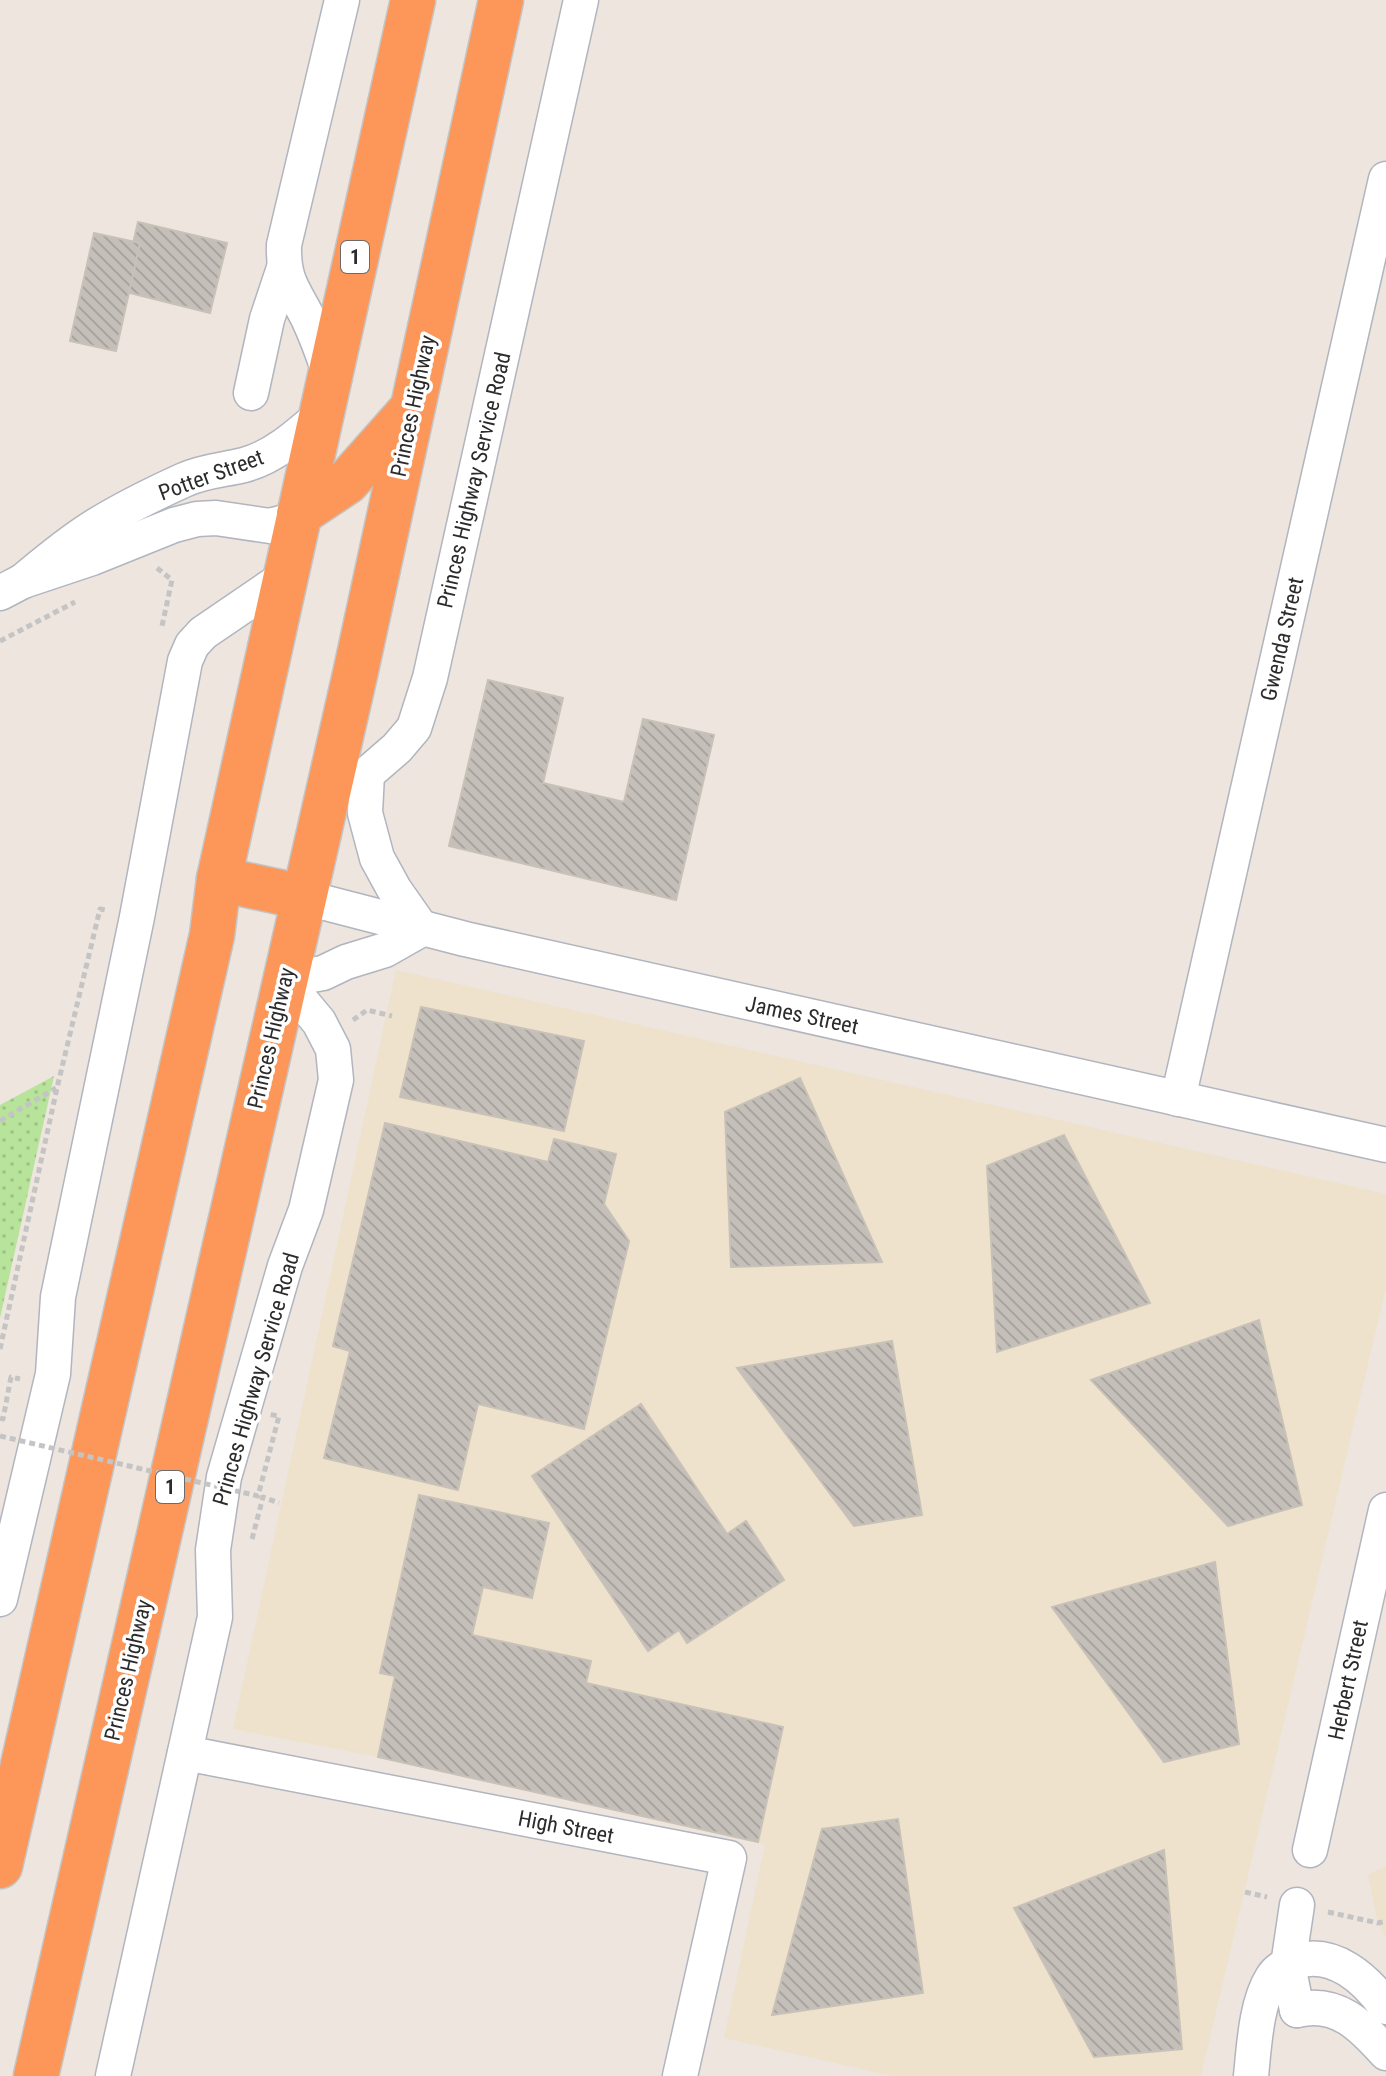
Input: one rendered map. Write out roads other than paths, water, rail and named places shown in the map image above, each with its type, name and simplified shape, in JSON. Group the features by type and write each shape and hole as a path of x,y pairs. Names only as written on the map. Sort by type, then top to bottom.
{"highway":[{"name":"1","path":"0,1866 212,935 219,879 413,0"},
{"name":"Princes Highway","path":"36,2076 356,670 501,0"},
{"path":"299,514 347,482 412,408"},
{"name":"James Street","path":"219,879 303,897"}],"street":[{"path":"251,393 267,319 284,268 285,235 342,0"},
{"name":"Princes Highway Service Road","path":"367,774 397,748 414,728 430,678 581,0"},
{"name":"Gwenda Street","path":"1178,1099 1386,179"},
{"path":"284,268 329,372"},
{"name":"Potter Street","path":"102,538 185,479 245,465 268,455 300,434 321,415"},
{"name":"Potter Street","path":"11,587 72,541 197,519 226,518 270,526 299,514"},
{"path":"0,1599 53,1374 58,1297 125,979 185,661 192,645 203,633 285,577"},
{"path":"284,980 323,973 385,950 422,929 377,858 365,813 367,774 356,670"},
{"name":"James Street","path":"303,897 422,929 1386,1145"},
{"name":"Princes Highway Service Road","path":"113,2076 215,1617 213,1550 224,1477 285,1266 306,1210 336,1080 333,1049 319,1022 284,980"},
{"name":"Herbert Street","path":"1310,1850 1386,1510"},
{"name":"High Street","path":"185,1753 729,1858 680,2076"},
{"path":"1297,1905 1288,1965 1297,2010"},
{"path":"1251,2076 1264,1998 1274,1975 1288,1965 1307,1959 1338,1964 1358,1976 1386,2007"},
{"path":"1265,2076 1285,2025 1297,2010 1321,2008 1339,2012 1368,2033 1386,2053"}]}
